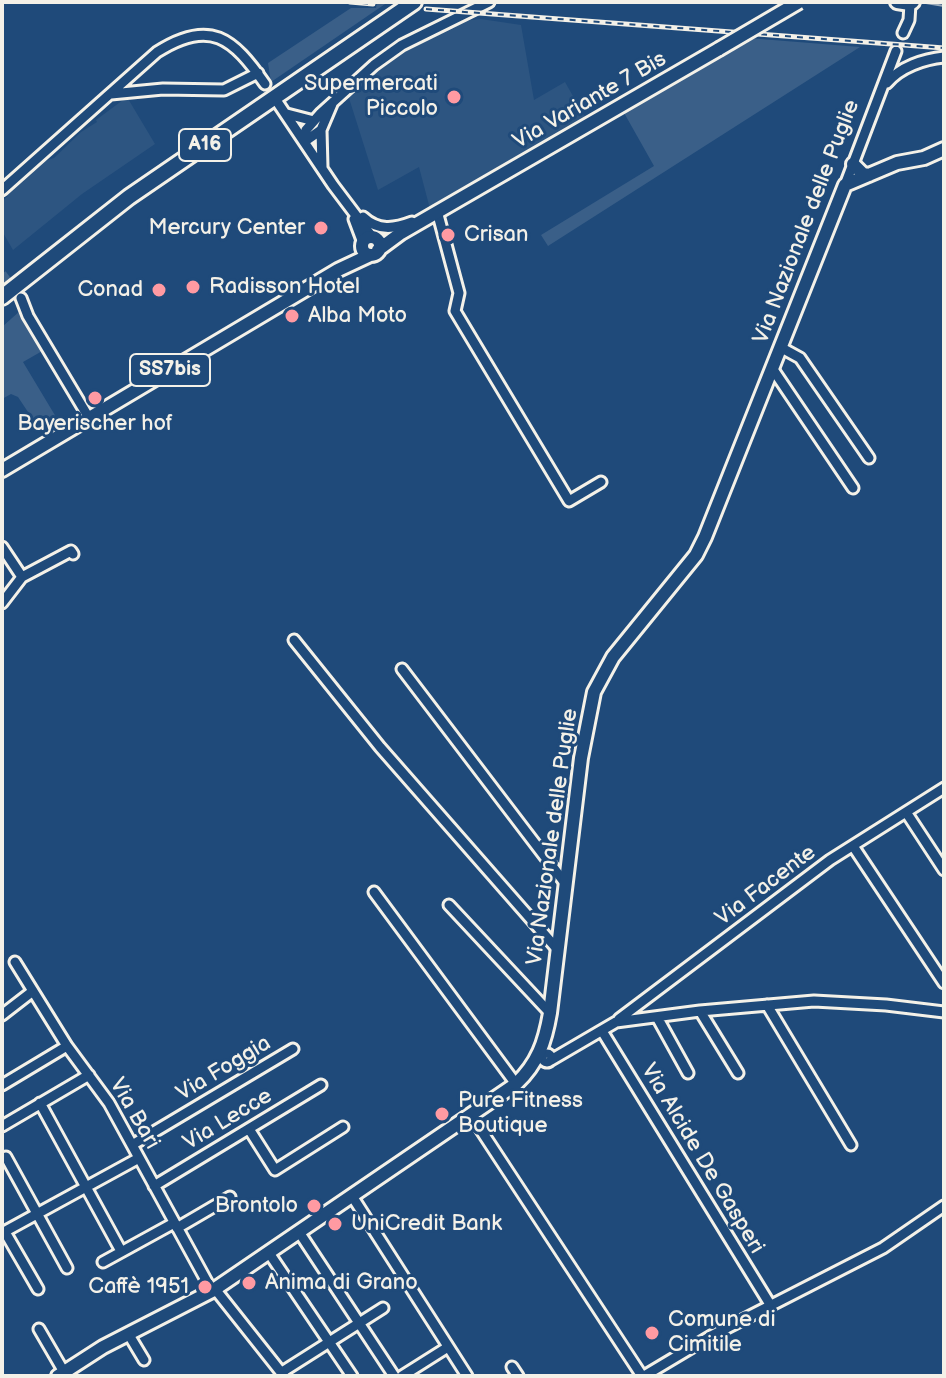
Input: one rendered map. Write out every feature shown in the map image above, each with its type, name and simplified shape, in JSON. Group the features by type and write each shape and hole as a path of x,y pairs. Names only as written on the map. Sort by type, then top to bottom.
{"highway":[{"name":"A16","path":"2,286 124,190 399,2"},
{"name":"A16","path":"2,297 129,197 414,2"}],"main road":[{"name":"Via Variante 7 Bis","path":"2,470 338,270 370,245 401,233 799,2"},
{"name":"Via Nazionale delle Puglie","path":"68,1372 214,1290 516,1084 548,1055 565,883 581,758 594,692 613,657 696,555 705,537 846,182 944,149"},
{"path":"834,211 869,175 857,170 853,164"}],"street":[{"path":"304,142 306,130 314,121 374,65 402,45 489,2"},
{"path":"903,33 909,20 906,3"},
{"path":"2,190 108,94 171,43 199,33 219,38 232,44 265,84"},
{"name":"Via Nazionale delle Puglie","path":"846,182 896,51"},
{"path":"878,96 899,72 944,57"},
{"path":"108,94 163,89 224,90 258,73"},
{"path":"323,170 321,130 334,101"},
{"path":"278,103 370,245"},
{"path":"285,113 314,121"},
{"path":"304,142 321,130"},
{"path":"343,199 366,221 376,226 391,228 432,215 459,293 455,311 569,501 601,482"},
{"path":"21,298 89,418"},
{"path":"780,347 800,358 869,458"},
{"path":"772,368 853,488"},
{"path":"2,547 22,577"},
{"path":"2,603 22,577 71,551 73,554"},
{"path":"294,640 380,747 558,950"},
{"path":"402,669 565,883"},
{"name":"Via Facente","path":"531,1068 548,1055 616,1022 830,860 944,788"},
{"path":"906,812 944,870"},
{"path":"853,846 944,983"},
{"path":"374,892 516,1084"},
{"path":"449,905 550,1013"},
{"name":"Via Bari","path":"15,962 67,1046 109,1103 214,1290 283,1374"},
{"path":"2,1015 33,991"},
{"path":"616,1022 814,1001 944,1012"},
{"path":"767,1005 851,1145"},
{"path":"700,1011 738,1073"},
{"path":"657,1017 688,1073"},
{"name":"Via Alcide De Gasperi","path":"602,1031 771,1306"},
{"path":"2,1085 67,1046"},
{"name":"Via Foggia","path":"132,1145 293,1049"},
{"path":"2,1126 89,1075"},
{"name":"Via Lecce","path":"154,1186 321,1085"},
{"path":"40,1103 121,1251"},
{"path":"471,1115 643,1376 711,1336 883,1248 944,1206"},
{"path":"249,1129 275,1170 343,1127"},
{"path":"6,1157 67,1268"},
{"path":"38,1289 4,1232 139,1158"},
{"path":"352,1196 467,1376"},
{"path":"103,1262 230,1197"},
{"path":"299,1232 394,1376"},
{"path":"269,1253 352,1376"},
{"path":"283,1374 383,1308"},
{"path":"39,1329 68,1372"},
{"path":"129,1335 144,1360"},
{"path":"402,1376 448,1347"},
{"path":"512,1367 518,1376"}],"shaded area":[{"path":"377,2 388,2 271,82 268,63 351,8 376,8"},
{"path":"481,19 521,25 534,100 565,82 586,119 430,209 419,167 378,190 349,98 382,64 410,47 462,21"},
{"path":"748,38 860,47 548,246 541,235 654,166 623,111"},
{"path":"127,97 155,144 82,194 13,250 2,231 2,201 8,196 5,193 39,163 54,158 81,132"},
{"path":"21,310 44,350 23,362 62,427 44,436 18,397 11,394 2,399 2,327"}],"waterway":[{"path":"926,3 944,6"}],"tunnel":[{"path":"2,274 15,291"}],"railway":[{"path":"350,2 373,4"},
{"path":"426,9 944,48"}],"place":[{"name":"Supermercati Piccolo","path":"454,97"},
{"name":"Mercury Center","path":"321,228"},
{"name":"Crisan","path":"448,235"},
{"name":"Radisson Hotel","path":"193,287"},
{"name":"Conad","path":"159,290"},
{"name":"Alba Moto","path":"292,316"},
{"name":"Bayerischer hof","path":"95,398"},
{"name":"Pure Fitness Boutique","path":"442,1114"},
{"name":"Brontolo","path":"314,1206"},
{"name":"UniCredit Bank","path":"335,1224"},
{"name":"Anima di Grano","path":"249,1283"},
{"name":"Caffè 1951","path":"205,1287"},
{"name":"Comune di Cimitile","path":"652,1333"}]}
